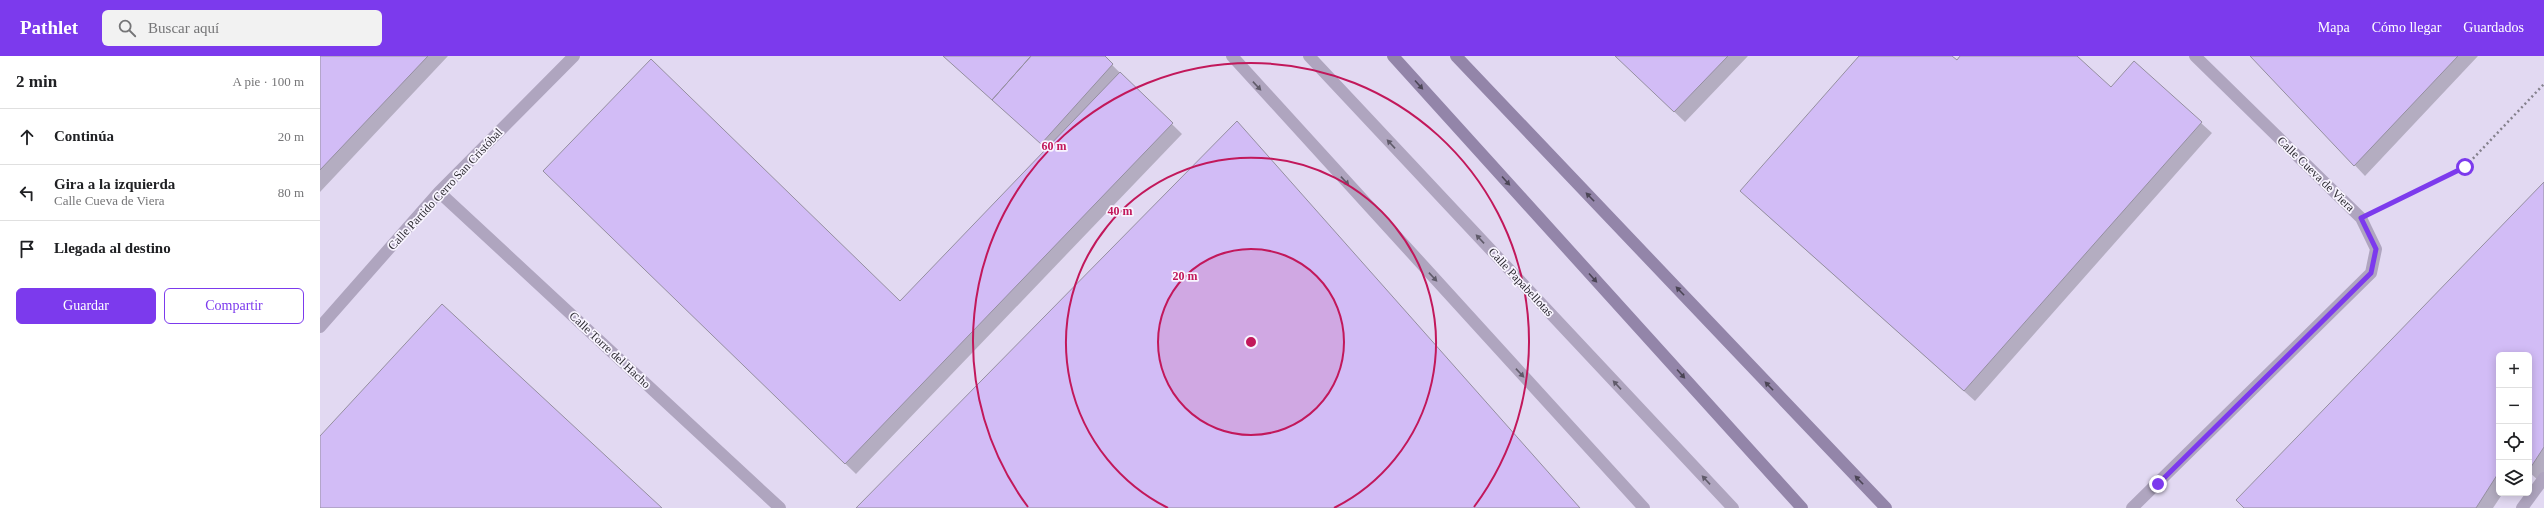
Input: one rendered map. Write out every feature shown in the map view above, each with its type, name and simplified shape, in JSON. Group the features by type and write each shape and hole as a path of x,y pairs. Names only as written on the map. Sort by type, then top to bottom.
{"street":[{"name":"Calle Partido Cerro San Cristóbal","path":"320,326 439,192 574,56"},
{"path":"1232,56 1644,508"},
{"name":"Calle Papabellotas","path":"1309,56 1733,508"},
{"path":"1393,56 1802,508"},
{"path":"1456,56 1886,508"},
{"name":"Calle Cueva de Viera","path":"2132,508 2371,273 2376,249 2361,218 2195,56"},
{"name":"Calle Torre del Hacho","path":"439,192 780,508"},
{"path":"2522,508 2544,478"}],"path":[{"path":"2361,218 2465,167 2544,84"}],"shaded area":[{"path":"320,56 2544,56 2544,508 320,508"}],"building":[{"path":"320,56 428,56 320,170"},
{"path":"943,56 1031,56 992,100"},
{"path":"1031,56 1105,56 1113,64 1041,144 992,100"},
{"path":"1615,56 1728,56 1674,112"},
{"path":"1859,56 1952,56 1957,60 1960,56 2077,56 2111,87 2134,61 2202,122 1964,391 1740,191"},
{"path":"2250,56 2458,56 2354,166"},
{"path":"651,59 900,301 1120,72 1173,123 845,464 543,171"},
{"path":"1237,121 1580,508 856,508"},
{"path":"2544,182 2544,447 2532,465 2532,352 2496,352 2496,477 2476,508 2244,508 2236,500"},
{"path":"442,304 662,508 320,508 320,436"}],"route":[{"path":"2158,484 2371,273 2376,249 2361,218 2465,167"}]}
